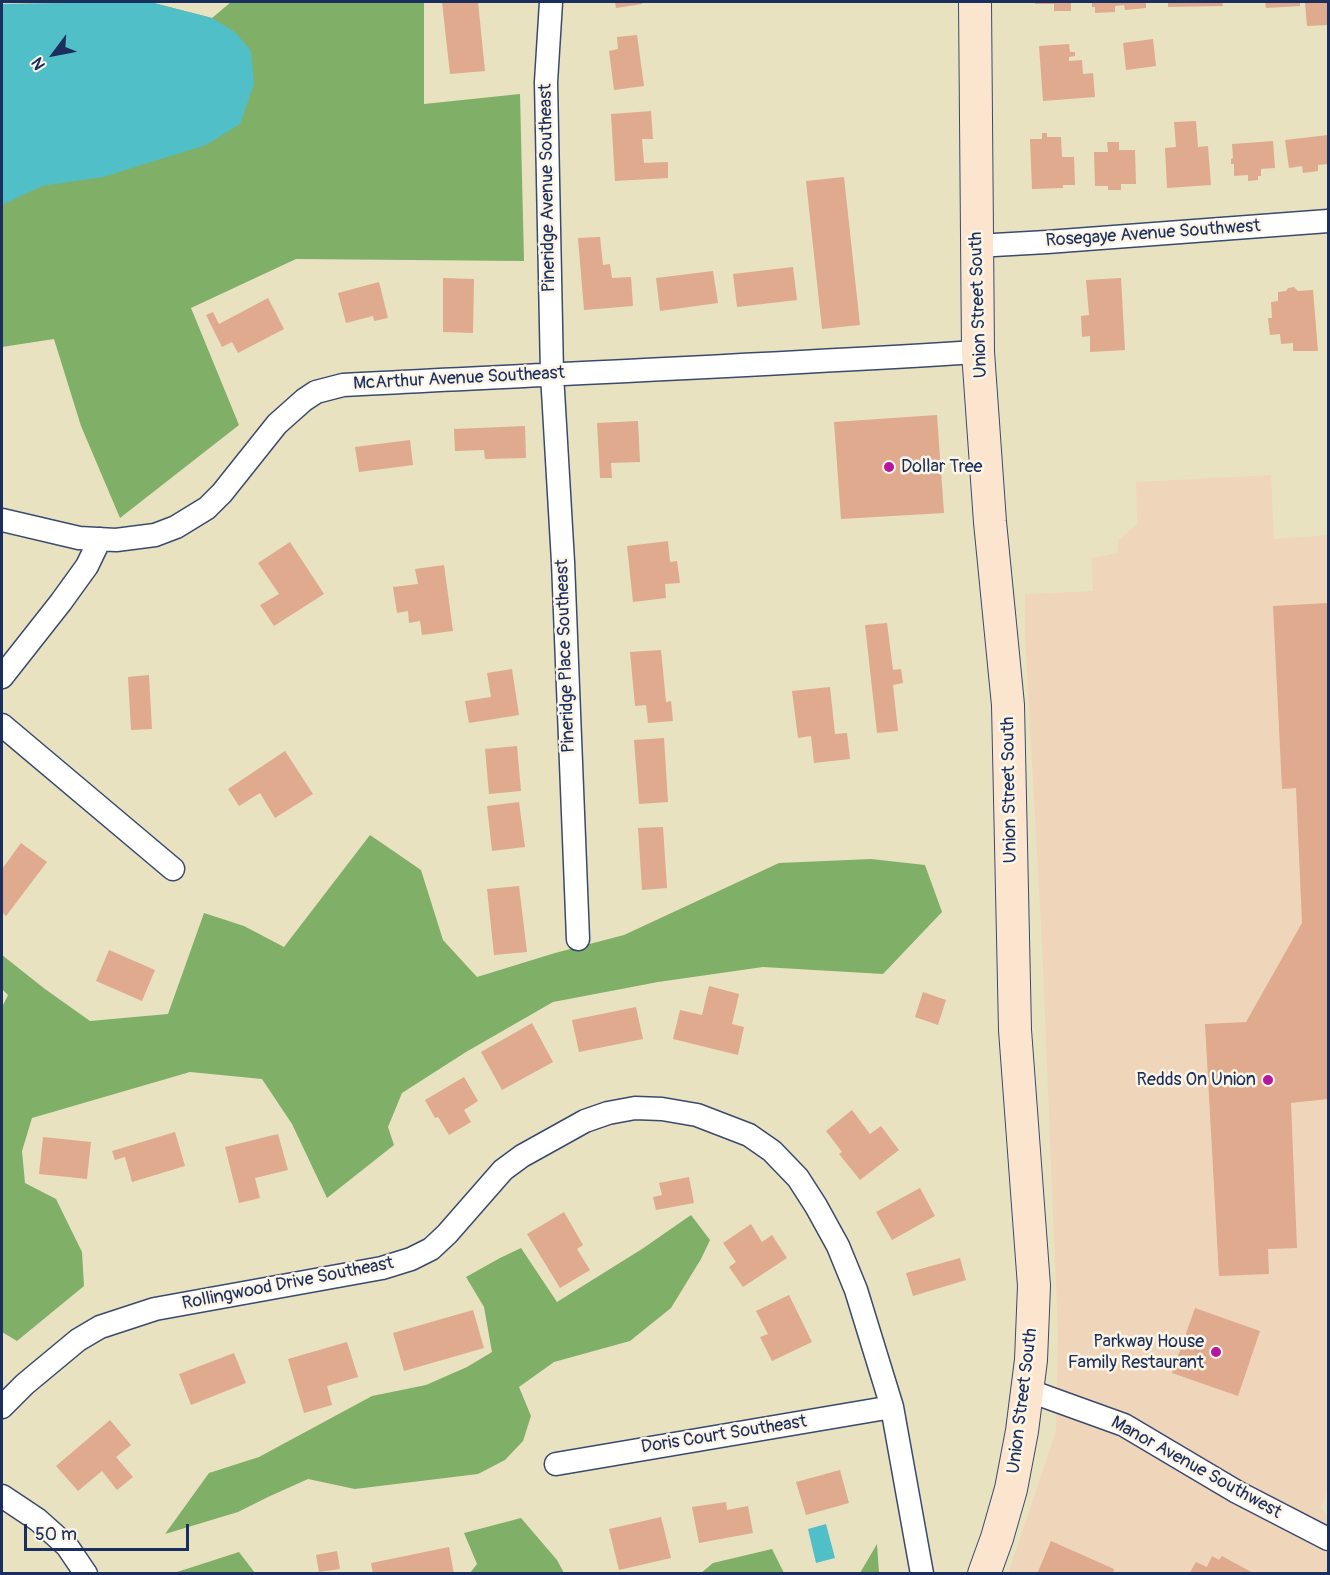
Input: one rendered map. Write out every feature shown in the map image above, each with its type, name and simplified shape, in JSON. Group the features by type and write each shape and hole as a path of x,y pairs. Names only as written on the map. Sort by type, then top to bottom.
{"main road":[{"name":"Union Street South","path":"975,2 978,352 990,522 1008,705 1015,1030 1034,1286 1031,1360 1022,1431 1011,1489 984,1574"}],"street":[{"name":"Pineridge Avenue Southeast","path":"551,2 546,82 552,374"},
{"name":"Rosegaye Avenue Southwest","path":"976,246 1329,221"},
{"name":"McArthur Avenue Southeast","path":"2,520 79,538 116,540 155,535 176,527 207,508 222,493 277,424 304,400 316,392 343,385 770,365 978,352"},
{"name":"Pineridge Place Southeast","path":"552,374 563,562 578,939"},
{"path":"2,677 87,566 100,539"},
{"path":"2,725 173,869"},
{"name":"Rollingwood Drive Southeast","path":"2,1407 25,1384 78,1340 100,1327 155,1309 382,1268 411,1259 431,1249 503,1170 522,1156 585,1121 608,1113 635,1108 662,1109 696,1115 749,1135 772,1151 798,1178 838,1246 856,1290 892,1407 922,1574"},
{"name":"Manor Avenue Southwest","path":"1027,1390 1124,1425 1237,1492 1329,1539"},
{"name":"Doris Court Southeast","path":"556,1464 892,1407"},
{"path":"2,1496 38,1520 67,1546 86,1574"}],"shaded area":[{"path":"1271,475 1274,539 1328,535 1328,1490 1321,1508 1328,1516 1328,1573 1008,1574 1056,1431 1058,1335 1042,945 1025,635 1025,594 1093,591 1091,558 1118,553 1118,540 1137,525 1136,482"}],"green space":[{"path":"150,2 212,18 231,2 424,2 424,104 520,94 524,261 296,259 191,308 239,425 120,518 81,426 54,339 2,347 2,4"},
{"path":"370,835 421,870 443,940 477,977 624,935 779,863 871,859 925,865 942,912 883,974 763,967 658,982 553,1002 466,1052 402,1093 388,1127 394,1145 327,1198 292,1124 262,1079 190,1072 32,1118 22,1151 25,1183 56,1199 82,1252 84,1286 17,1341 2,1332 2,1007 8,995 2,989 2,955 90,1021 168,1014 204,913 244,926 284,947"},
{"path":"691,1215 710,1240 671,1308 630,1341 554,1362 519,1387 531,1416 523,1441 505,1460 478,1474 355,1489 308,1479 238,1512 165,1534 209,1473 259,1457 372,1396 426,1385 467,1367 492,1352 484,1307 466,1277 521,1248 557,1302 642,1249"},
{"path":"521,1518 557,1560 564,1573 470,1573 477,1564 464,1533"},
{"path":"877,1544 879,1573 860,1573"},
{"path":"772,1549 784,1573 701,1573 713,1563"},
{"path":"239,1552 255,1573 174,1573"}],"water":[{"path":"150,2 212,18 235,32 251,51 254,84 240,124 206,145 103,177 42,186 2,205 2,4"},
{"path":"826,1524 835,1558 816,1563 808,1529"}],"building":[{"path":"442,2 478,2 485,71 450,74"},
{"path":"615,2 642,2 642,4 616,8"},
{"path":"1035,2 1071,2 1071,11 1054,11 1054,4 1035,4"},
{"path":"1092,2 1146,2 1146,8 1125,10 1124,5 1115,6 1115,12 1095,13"},
{"path":"1168,2 1222,2 1223,6 1168,7"},
{"path":"1265,2 1300,2 1300,6 1266,8"},
{"path":"1305,2 1328,2 1328,25 1307,26"},
{"path":"637,35 644,86 614,90 609,51 618,49 617,37"},
{"path":"1153,39 1156,66 1126,70 1123,43"},
{"path":"1069,44 1070,52 1075,52 1075,56 1069,57 1069,61 1082,60 1083,74 1093,73 1095,97 1043,101 1039,46"},
{"path":"651,111 653,139 642,139 644,163 668,162 668,178 615,181 611,114"},
{"path":"1196,121 1198,147 1208,146 1211,185 1167,188 1165,148 1176,147 1174,122"},
{"path":"1042,133 1047,133 1047,137 1061,137 1062,157 1074,157 1075,185 1063,185 1063,188 1032,189 1030,139 1042,139"},
{"path":"1328,135 1328,164 1318,165 1318,171 1303,173 1302,166 1289,168 1285,140"},
{"path":"1273,141 1275,168 1261,169 1261,176 1258,176 1258,180 1248,181 1248,175 1234,176 1234,164 1231,164 1232,144"},
{"path":"1107,142 1119,142 1119,150 1135,150 1136,184 1121,184 1121,190 1108,190 1108,186 1095,186 1094,152 1108,152"},
{"path":"844,177 860,325 822,329 806,181"},
{"path":"600,237 603,265 610,264 612,278 631,277 633,306 584,310 578,238"},
{"path":"793,267 797,300 737,307 733,274"},
{"path":"713,271 718,303 660,311 656,278"},
{"path":"443,278 474,279 473,333 443,332"},
{"path":"1121,278 1125,350 1090,352 1090,336 1082,337 1081,316 1089,315 1086,280"},
{"path":"379,282 388,318 374,321 373,316 346,323 338,293"},
{"path":"1294,287 1298,291 1313,290 1318,351 1293,351 1293,343 1281,344 1280,334 1270,335 1268,318 1272,318 1271,302 1278,301 1278,292"},
{"path":"268,298 284,329 238,353 232,342 222,347 206,315 213,312 219,324"},
{"name":"Dollar Tree","path":"937,415 944,513 841,519 834,422"},
{"path":"638,421 640,462 611,463 612,478 600,478 597,423"},
{"path":"525,426 526,458 485,459 484,450 455,451 454,429"},
{"path":"410,440 413,465 359,472 355,447"},
{"path":"668,541 670,562 677,561 680,583 665,584 666,598 633,602 627,546"},
{"path":"290,542 324,594 274,626 260,605 279,594 258,563"},
{"path":"444,565 453,631 422,635 420,621 409,623 408,611 397,613 393,587 418,584 415,569"},
{"path":"1328,603 1328,1099 1291,1103 1297,1248 1268,1249 1269,1274 1219,1276 1205,1024 1246,1022 1302,923 1296,788 1282,789 1273,606"},
{"path":"887,623 893,670 901,669 903,683 893,685 898,731 877,733 865,625"},
{"path":"661,650 666,702 671,701 673,721 648,723 646,705 635,706 630,652"},
{"path":"512,669 519,715 469,723 465,701 491,697 487,673"},
{"path":"149,675 152,729 131,730 128,677"},
{"path":"830,687 835,734 847,733 850,759 814,763 811,736 798,738 792,691"},
{"path":"664,738 668,802 639,804 634,740"},
{"path":"517,746 521,791 489,794 485,749"},
{"path":"285,751 313,794 275,818 260,793 239,806 228,789"},
{"path":"519,802 525,847 492,851 487,806"},
{"path":"663,827 667,888 642,890 638,828"},
{"path":"21,843 47,862 6,916 2,912 2,869"},
{"path":"519,886 527,952 494,955 487,889"},
{"path":"109,950 155,970 142,1001 96,981"},
{"path":"709,986 739,994 732,1024 744,1027 738,1055 673,1039 680,1010 702,1015"},
{"path":"923,992 946,1000 938,1025 915,1017"},
{"path":"636,1007 643,1039 579,1052 572,1020"},
{"path":"532,1023 553,1062 502,1090 481,1052"},
{"path":"464,1077 478,1101 464,1110 471,1122 449,1135 438,1117 435,1118 425,1100"},
{"path":"852,1110 870,1134 881,1126 899,1150 860,1180 839,1154 842,1152 826,1131"},
{"path":"175,1132 185,1166 132,1182 125,1157 115,1160 112,1151"},
{"path":"278,1134 288,1170 255,1178 260,1198 239,1203 225,1147"},
{"path":"43,1137 91,1142 87,1179 39,1174"},
{"path":"689,1177 694,1203 656,1210 653,1197 662,1195 659,1183"},
{"path":"920,1188 935,1216 892,1240 876,1212"},
{"path":"564,1212 583,1245 577,1249 590,1270 560,1288 527,1234"},
{"path":"751,1224 762,1242 772,1235 787,1258 743,1287 729,1267 736,1262 723,1243"},
{"path":"960,1258 966,1280 913,1296 906,1273"},
{"path":"789,1295 812,1342 772,1361 760,1337 768,1334 756,1311"},
{"name":"Parkway House Family Restaurant","path":"1195,1308 1260,1331 1238,1396 1172,1373"},
{"path":"473,1310 484,1348 404,1371 393,1333"},
{"path":"347,1342 358,1377 327,1386 332,1405 304,1413 288,1359"},
{"path":"234,1353 246,1383 191,1405 179,1374"},
{"path":"110,1420 131,1445 116,1457 133,1477 117,1490 102,1471 78,1491 56,1466"},
{"path":"840,1470 849,1503 806,1515 796,1482"},
{"path":"726,1502 727,1510 748,1506 753,1533 699,1543 692,1507"},
{"path":"661,1517 671,1558 619,1570 609,1529"},
{"path":"1051,1541 1114,1569 1113,1574 1037,1574"},
{"path":"449,1547 454,1574 373,1574 371,1563"},
{"path":"337,1551 340,1569 319,1572 316,1555"},
{"path":"1212,1556 1219,1560 1222,1556 1255,1574 1189,1574 1196,1562 1207,1567"}],"place":[{"name":"Dollar Tree","path":"889,467"},
{"name":"Redds On Union","path":"1268,1080"},
{"name":"Parkway House Family Restaurant","path":"1216,1352"}]}
